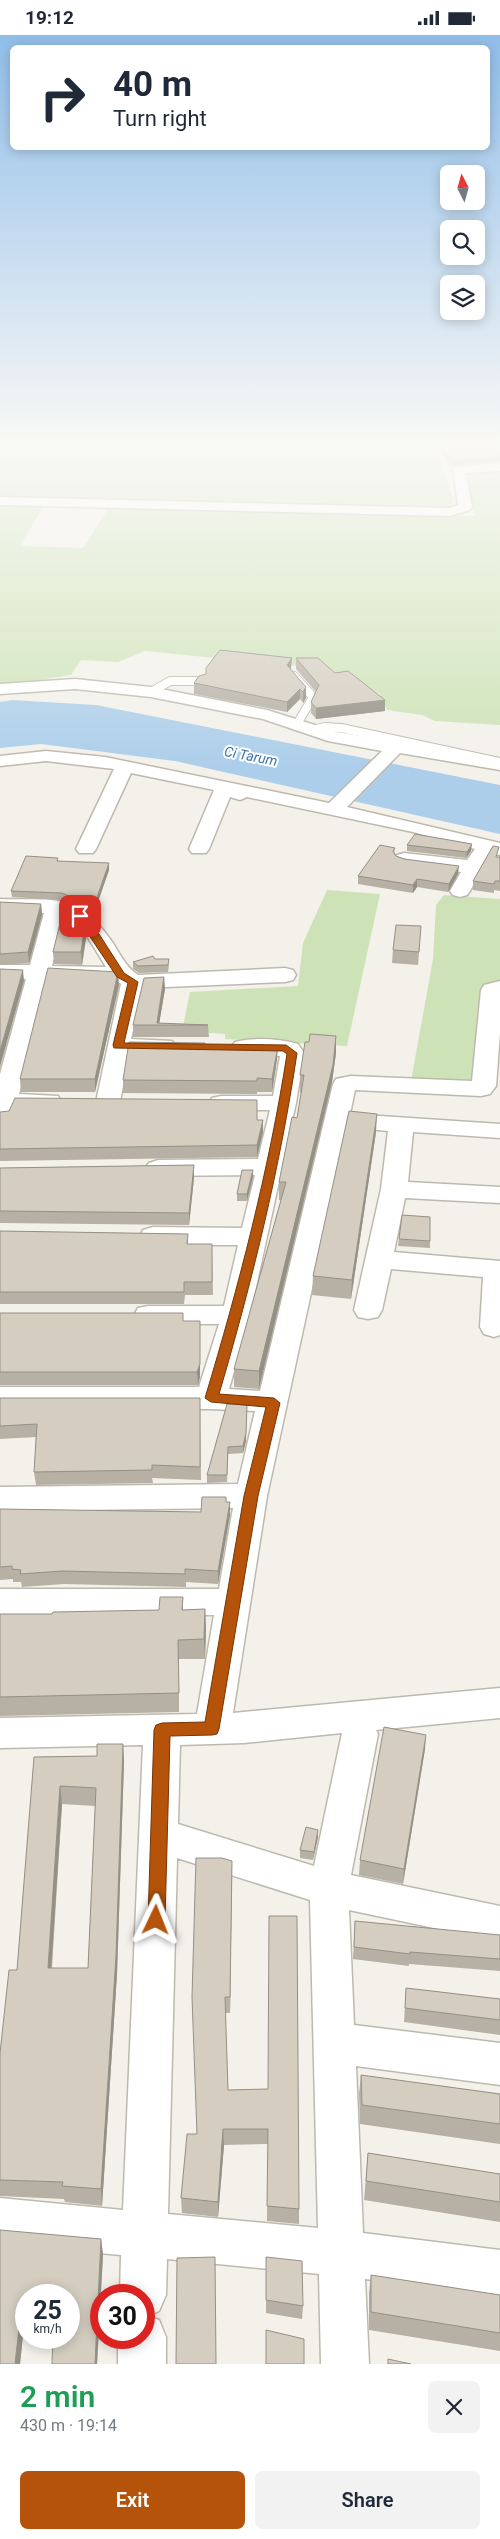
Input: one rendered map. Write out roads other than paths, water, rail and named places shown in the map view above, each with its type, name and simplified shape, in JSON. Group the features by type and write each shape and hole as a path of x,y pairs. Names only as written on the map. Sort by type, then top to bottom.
{"street":[{"path":"0,689 75,683 150,692 239,709 392,750 500,764"},
{"path":"334,808 392,750"},
{"path":"0,761 46,756 125,766 224,789 265,801 352,820 440,834"},
{"path":"86,849 125,766"},
{"path":"224,789 334,808 492,847 474,867 460,891"},
{"path":"199,849 224,789"},
{"path":"404,859 474,867"},
{"path":"0,905 67,907 80,916 127,978 118,1045 99,1102 2,1107 56,907"},
{"path":"0,972 127,978 286,975"},
{"path":"212,1729 251,1496 274,1403 345,1084 481,1089 484,1086 492,990 500,988"},
{"path":"118,1045 187,1047"},
{"path":"211,1398 236,1315 284,1103 292,1053 290,1049 216,1047"},
{"path":"196,1103 284,1103"},
{"path":"352,1121 500,1131"},
{"path":"368,1310 394,1189 401,1124"},
{"path":"130,1168 270,1167"},
{"path":"394,1189 500,1195"},
{"path":"127,1235 254,1237"},
{"path":"379,1259 498,1270 494,1327"},
{"path":"128,1315 236,1315"},
{"path":"0,1398 211,1398 274,1403"},
{"path":"0,1499 251,1496"},
{"path":"0,1602 233,1602"},
{"path":"0,1733 212,1729 500,1703"},
{"path":"143,2284 162,1730"},
{"path":"345,2364 330,1888 360,1734"},
{"path":"158,1835 330,1888 500,1924"},
{"path":"335,2043 500,2065"},
{"path":"0,2221 341,2253 500,2273"},
{"path":"142,2349 142,2364"}],"lane":[{"path":"293,674 312,693 313,697 304,727 341,728 500,764"},
{"path":"150,692 170,681 201,681"}],"water":[{"name":"Ci Tarum","path":"12,700 96,705 500,785 500,834 175,761 41,744 0,748 0,702"}]}
